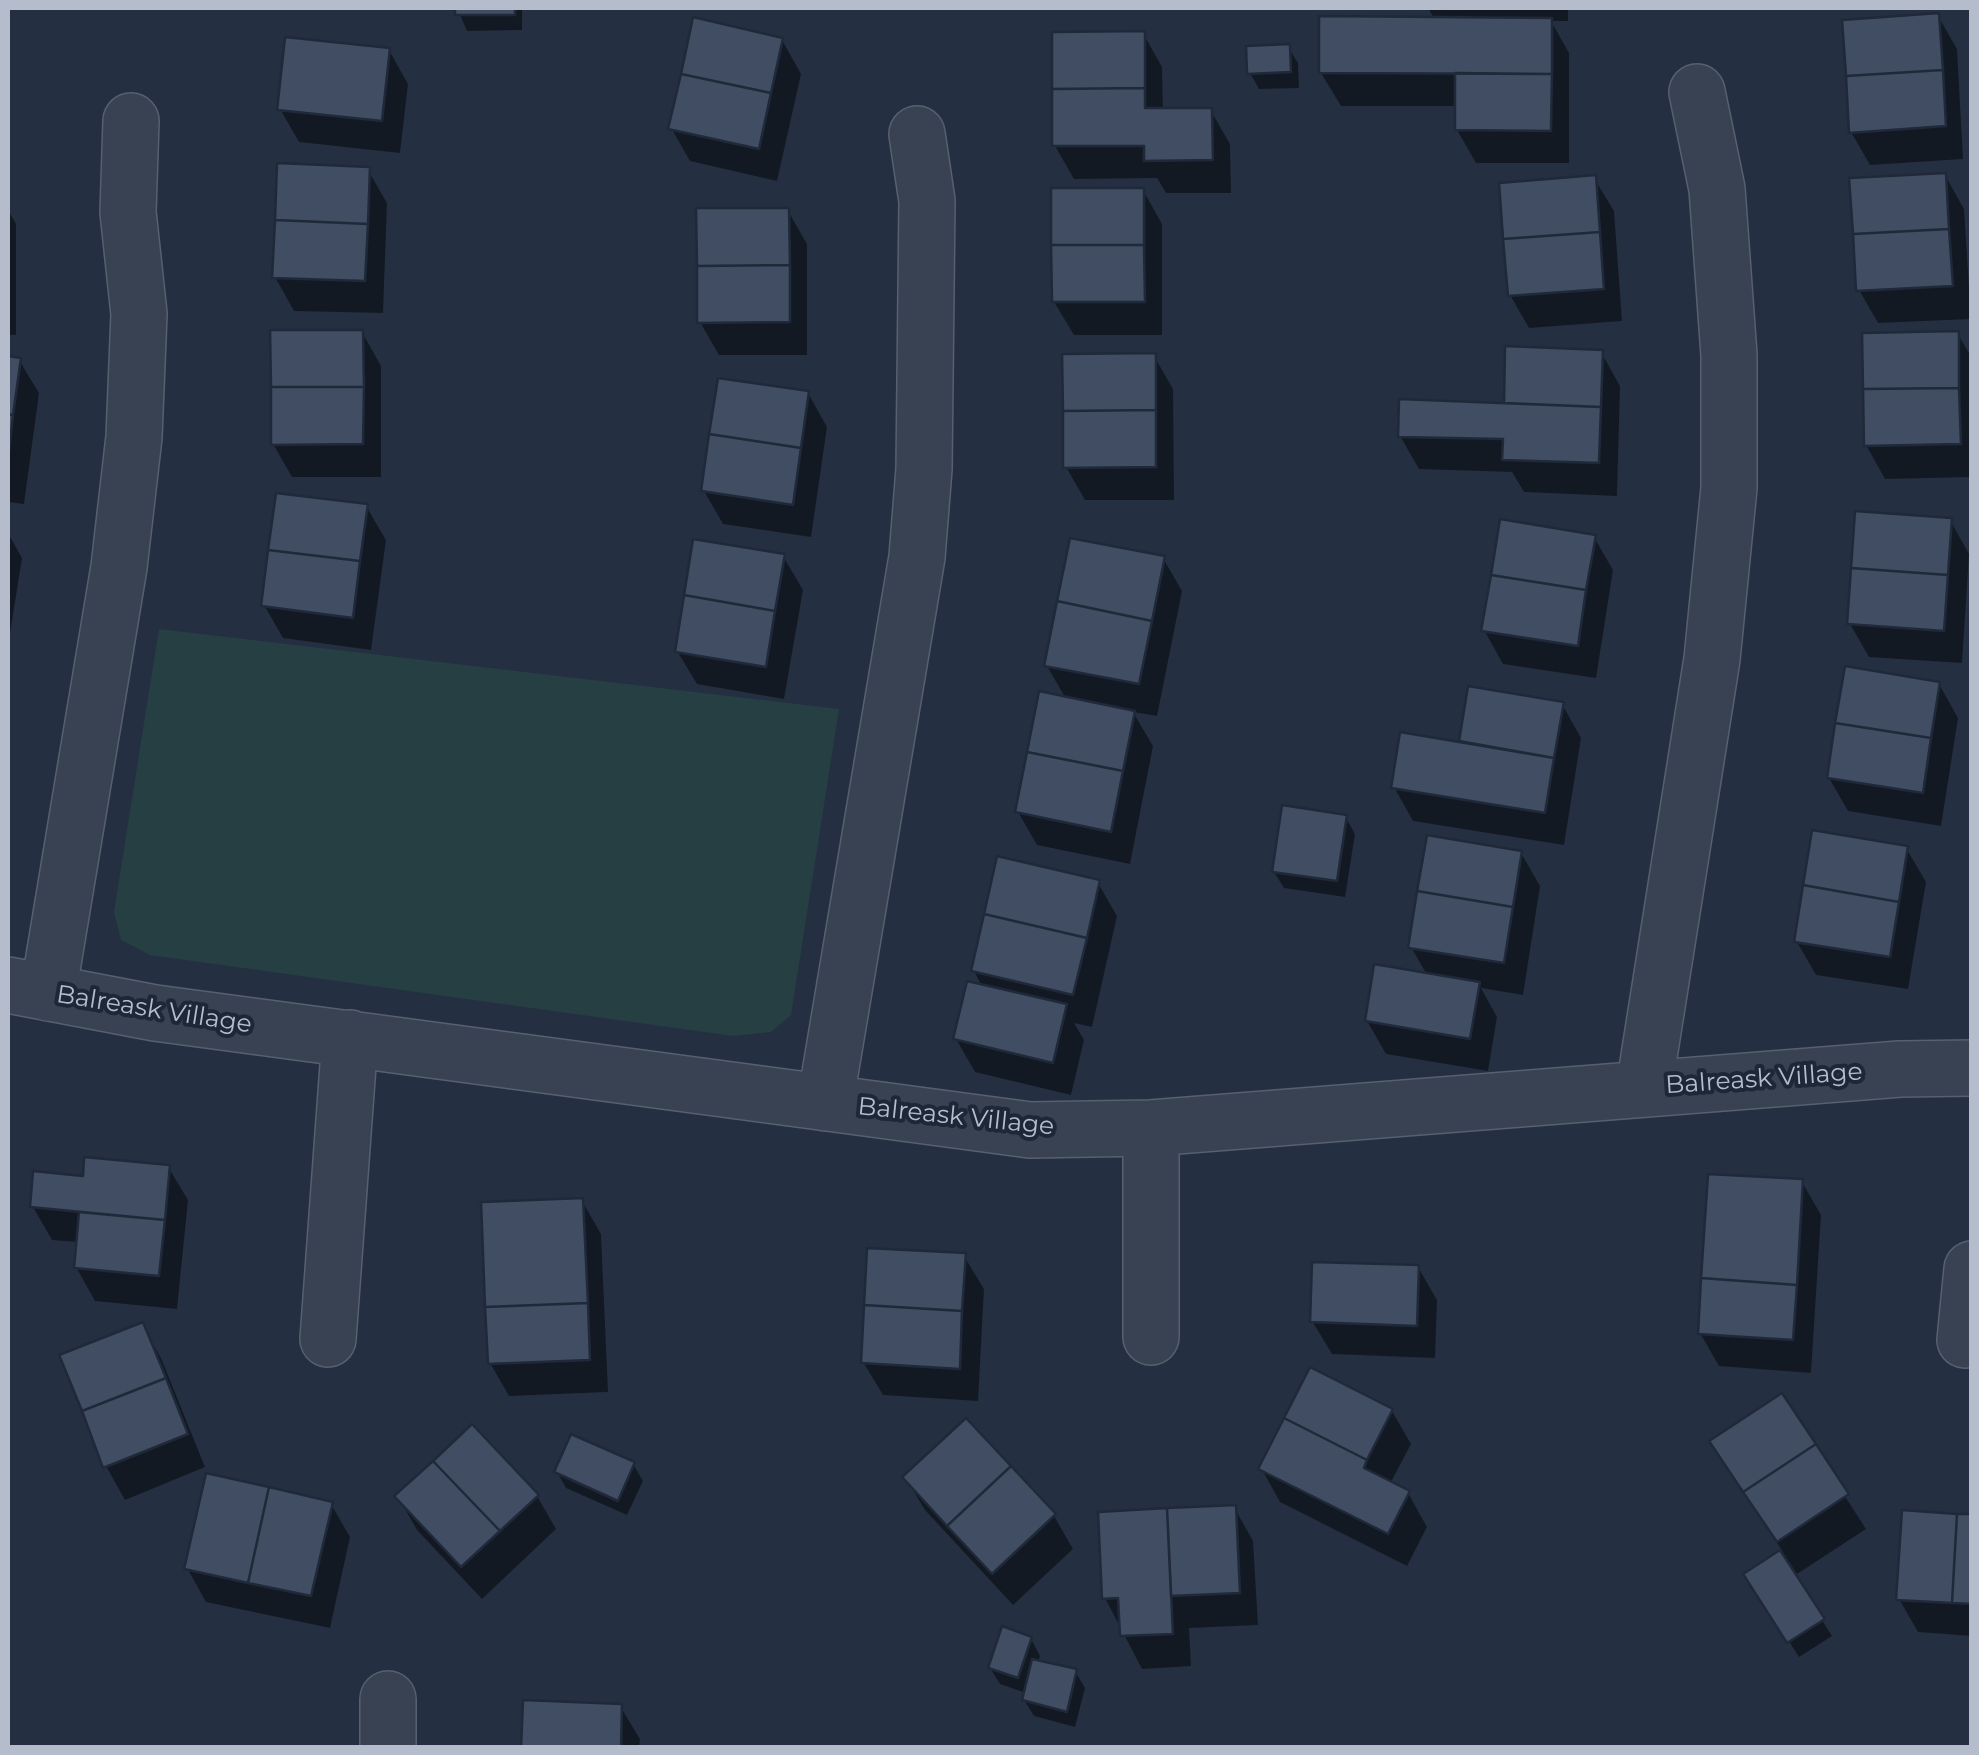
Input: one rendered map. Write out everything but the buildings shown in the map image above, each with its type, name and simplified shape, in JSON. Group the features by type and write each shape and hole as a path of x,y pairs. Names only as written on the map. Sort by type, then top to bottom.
{"street":[{"path":"1644,1088 1712,659 1729,488 1728,355 1717,189 1697,92"},
{"path":"28,989 119,567 134,437 139,314 128,212 131,121"},
{"path":"825,1103 918,557 924,470 926,201 917,134"},
{"name":"Balreask Village","path":"28,989 155,1013 1030,1130 1151,1128 1900,1068 1972,1068"},
{"path":"328,1340 350,1038"},
{"path":"1151,1128 1151,1338"},
{"path":"1965,1340 1972,1269"}],"green space":[{"path":"159,629 839,709 791,1015 771,1032 733,1036 150,955 121,940 114,912"}]}
